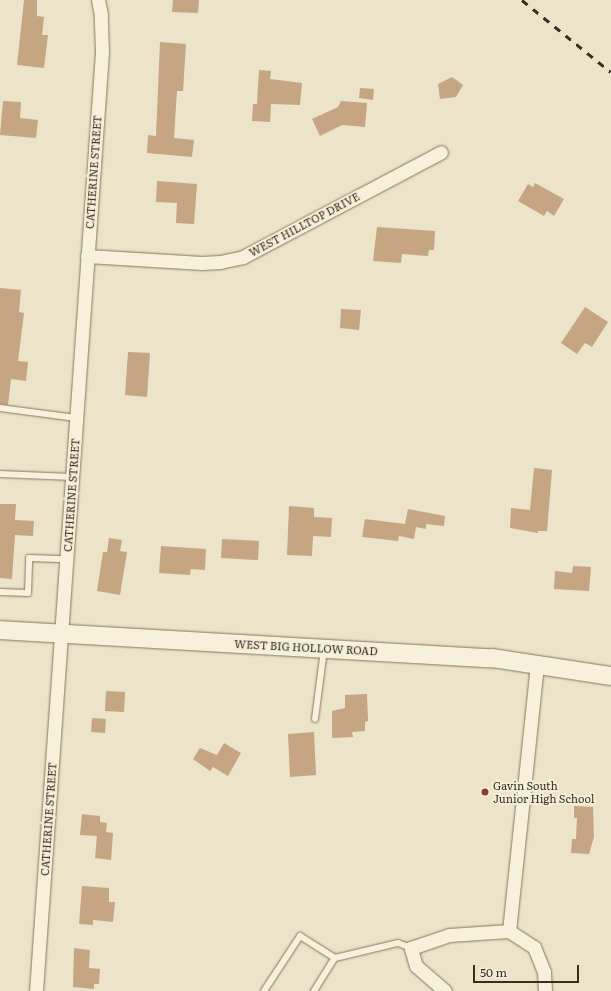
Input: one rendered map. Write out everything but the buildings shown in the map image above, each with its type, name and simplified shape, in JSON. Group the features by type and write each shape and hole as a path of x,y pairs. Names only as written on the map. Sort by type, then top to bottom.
{"main road":[{"name":"WEST BIG HOLLOW ROAD","path":"0,630 492,658 611,676"}],"street":[{"name":"CATHERINE STREET","path":"36,991 102,52 101,15 98,0"},
{"name":"WEST HILLTOP DRIVE","path":"87,256 202,263 220,262 243,257 441,152"},
{"path":"509,931 537,664"},
{"path":"445,991 416,966 411,948 449,935 509,931 534,947 544,972 545,991"}],"lane":[{"path":"0,408 76,418"},
{"path":"0,474 72,477"},
{"path":"0,592 28,593 29,558 66,559"},
{"path":"315,719 320,668 325,648"},
{"path":"264,991 300,936 336,958"},
{"path":"314,991 336,958 398,943 411,948"}],"railway":[{"path":"522,0 611,72"}],"place":[{"name":"Gavin South Junior High School","path":"485,792"}]}
